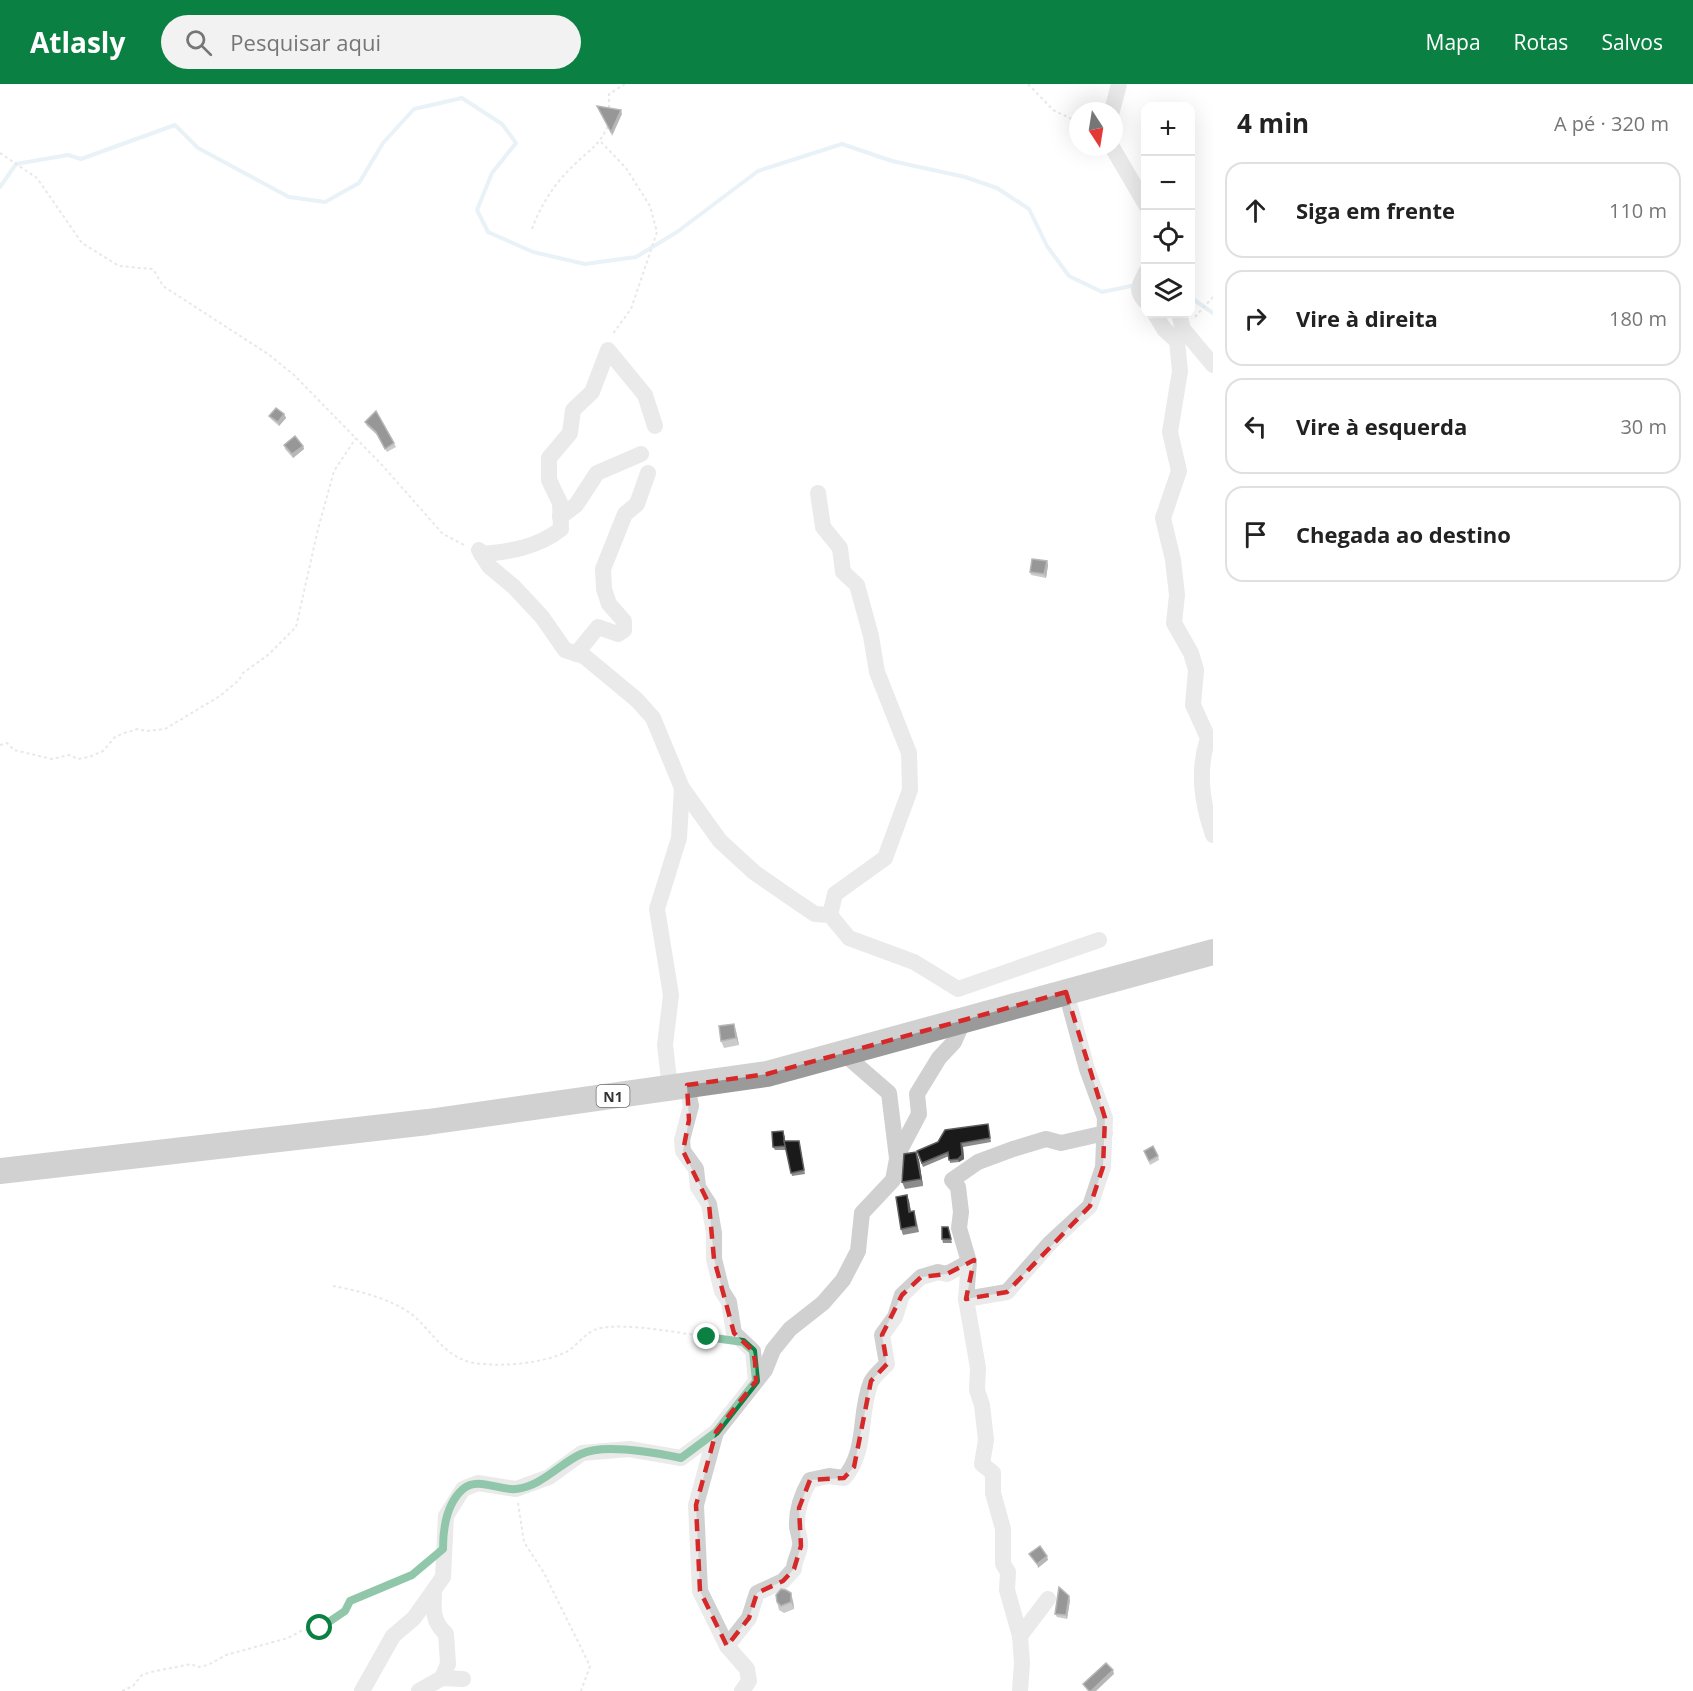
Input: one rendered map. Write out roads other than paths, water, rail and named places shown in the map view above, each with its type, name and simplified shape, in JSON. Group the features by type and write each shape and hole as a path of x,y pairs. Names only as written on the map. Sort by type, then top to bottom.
{"highway":[{"name":"N1","path":"0,1171 428,1122 767,1074 1213,952"}],"street":[{"path":"1116,102 1122,87"},
{"path":"1117,156 1141,196"},
{"path":"1157,318 1164,329 1177,341 1180,371 1170,432 1179,471 1163,518 1173,560 1177,595 1174,623 1191,653 1196,670 1193,705 1208,738 1203,753 1201,786 1213,835"},
{"path":"1181,321 1213,365"},
{"path":"655,426 645,395 608,350 592,392 573,410 570,433 549,458 549,480 560,503 561,529 546,540 505,552 480,552 489,566 514,587 542,617 565,650 584,656 637,700 653,717 682,788 720,842 755,873 815,914 830,915 849,938 915,962 958,989 1099,940"},
{"path":"560,517 576,505 597,473 641,454"},
{"path":"576,654 598,627 618,634 624,630 624,621 609,604 604,589 603,569 625,514 637,504 648,474"},
{"path":"819,493 823,527 840,548 843,572 857,585 872,636 877,672 909,753 910,790 885,858 835,894 830,915"},
{"path":"682,788 679,838 657,909 671,995 665,1045 678,1086 691,1106 682,1140 683,1151 696,1169 698,1187 709,1204 714,1233 714,1259 722,1291 729,1302 734,1333 753,1351 756,1381"},
{"path":"966,1299 1007,1292 1050,1243 1090,1206 1103,1167 1105,1118 1087,1069 1066,992"},
{"path":"362,1691 393,1636 414,1618 434,1594 443,1577 446,1516 463,1489 478,1483 516,1489 549,1476 582,1453 629,1449 681,1458 716,1432 765,1370 773,1350 790,1329 823,1303 843,1280 858,1251 862,1213 893,1180 897,1159 919,1114 917,1094 939,1058 954,1042 964,1020"},
{"path":"843,1053 890,1093 897,1159"},
{"path":"1020,1691 1020,1636 1007,1590 1008,1572 1003,1564 1003,1529 993,1493 993,1473 982,1464 986,1440 982,1405 977,1390 978,1368 966,1299 969,1262 959,1227 961,1212 958,1187 952,1180 978,1162 1013,1149 1046,1139 1060,1143 1105,1132"},
{"path":"727,1646 749,1618 757,1593 783,1581 794,1569 794,1559 801,1546 797,1525 802,1495 810,1480 829,1476 844,1478 854,1467 862,1440 872,1381 887,1364 882,1335 896,1317 902,1295 921,1277 938,1272 947,1274 969,1262"},
{"path":"716,1432 696,1505 700,1591 727,1646 747,1669 748,1690"},
{"path":"434,1594 433,1612 438,1627 447,1634 448,1664 442,1678"},
{"path":"1020,1636 1048,1599"},
{"path":"418,1691 442,1678 463,1679"}],"waterway":[{"path":"0,187 16,164 68,155 81,159 175,125 198,148 289,197 325,202 359,183 383,143 414,109 462,98 502,124 516,143 492,173 477,210 488,232 533,252 585,264 636,257 677,232 758,171 842,144 892,161 965,177 997,188 1029,209 1047,246 1069,276 1102,292 1136,285"},
{"path":"1195,300 1213,313"}]}
